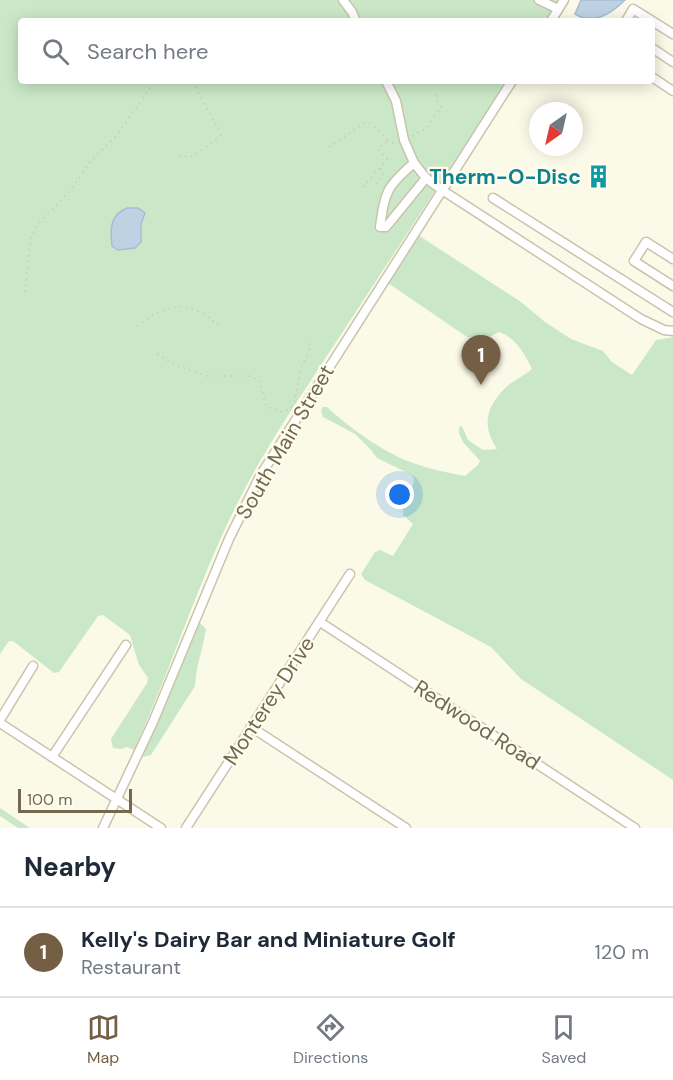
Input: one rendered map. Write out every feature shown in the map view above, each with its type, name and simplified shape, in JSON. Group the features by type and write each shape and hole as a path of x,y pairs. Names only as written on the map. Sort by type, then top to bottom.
{"street":[{"path":"343,0 355,18"},
{"path":"539,0 555,15 564,0"},
{"path":"628,18 633,9 647,18"},
{"path":"655,23 673,34"},
{"path":"655,50 673,62"},
{"path":"655,79 673,90"},
{"path":"388,84 396,101 404,140 414,164 426,178 647,322 664,330 673,331"},
{"name":"South Main Street","path":"103,828 161,705 230,539 260,476 510,84"},
{"path":"414,164 388,189 384,196 380,227 386,227 426,178"},
{"path":"493,198 673,312"},
{"path":"673,259 646,242 634,261 673,286"},
{"name":"Monterey Drive","path":"186,828 350,574"},
{"name":"Redwood Road","path":"320,622 635,828"},
{"path":"52,757 126,645"},
{"path":"33,666 0,723 161,828"},
{"path":"251,727 406,828"}],"path":[{"path":"25,292 30,241 37,225 69,192 91,161 117,135 153,84"},
{"path":"179,155 189,157 194,155 221,134 218,124 194,84"},
{"path":"405,139 427,128 441,107 438,104 436,92"},
{"path":"329,147 366,122 377,128 387,141 395,145 403,144"},
{"path":"363,187 387,159 378,149 387,141"},
{"path":"376,184 384,173 380,169"},
{"path":"137,326 150,315 178,307 197,311 222,326"},
{"path":"157,354 176,365 206,376 251,376 260,382 266,406 280,412 290,409 294,403 310,341"}],"green space":[{"path":"0,0 560,0 548,18 18,18 18,84 505,84 267,449 237,504 209,565 134,750 127,747 113,748 111,739 148,678 139,665 130,635 103,615 98,616 59,672 54,673 13,641 9,641 0,654"},
{"path":"418,235 521,302 545,322 571,339 603,351 612,362 632,375 656,340 673,337 673,780 521,679 491,647 365,580 361,574 375,552 380,550 393,556 413,524 403,515 403,507 411,496 414,479 412,475 377,458 355,434 323,417 321,410 323,407 327,407 358,433 407,461 465,476 480,461 460,437 459,427 462,426 468,440 483,450 497,449 489,433 488,425 493,403 505,388 532,369 519,347 505,334 499,332 488,338 467,337 388,283"},
{"path":"198,621 206,629 195,686 151,755 142,757 160,717"},
{"path":"0,808 30,828 18,828 0,816"}],"water":[{"path":"581,0 625,0 608,13 596,18 586,18 575,14"},
{"path":"127,208 138,208 145,213 141,224 141,242 135,248 118,250 112,246 112,223 117,214"}],"place":[{"name":"Therm-O-Disc","path":"599,177"},
{"name":"Kelly's Dairy Bar and Miniature Golf","path":"481,385"}]}
